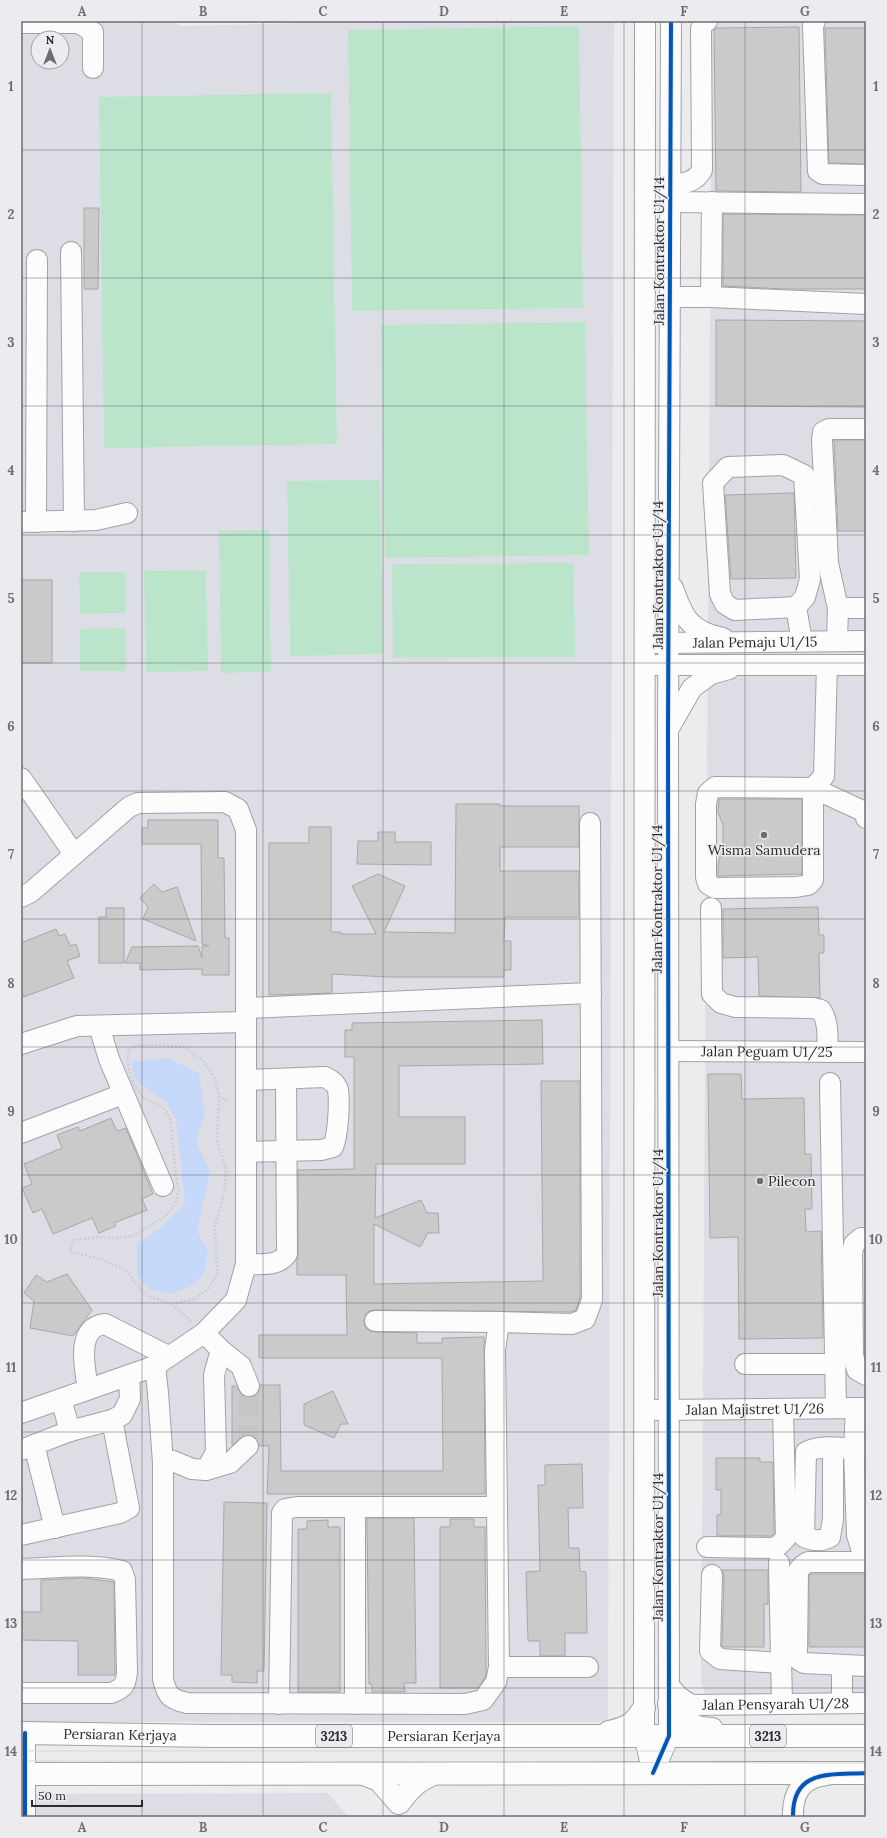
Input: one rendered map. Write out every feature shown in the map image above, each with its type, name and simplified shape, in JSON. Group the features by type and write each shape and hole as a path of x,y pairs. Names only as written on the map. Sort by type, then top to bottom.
{"main road":[{"path":"669,1695 678,1718 700,1728 808,1736"},
{"path":"532,1736 609,1732 624,1728 636,1720 644,1708"},
{"name":"Persiaran Kerjaya","path":"23,1733 213,1736 866,1736"},
{"path":"23,1774 866,1773"},
{"path":"363,1774 379,1780 400,1810"},
{"path":"400,1810 410,1787 433,1774"}],"street":[{"name":"Jalan Kontraktor U1/14","path":"645,21 644,1736 653,1774"},
{"name":"Jalan Kontraktor U1/14","path":"653,1774 669,1736 668,575 671,21"},
{"path":"670,193 698,177 702,170 701,29 704,22 707,21"},
{"path":"815,21 813,26 818,171 823,174 866,175"},
{"path":"21,23 79,23 93,32 93,68"},
{"path":"670,193 712,202 866,204"},
{"path":"711,297 712,202"},
{"path":"71,252 74,521"},
{"path":"37,260 28,522 96,520 127,513"},
{"path":"670,297 711,297 866,304"},
{"path":"837,641 838,608 828,562 822,440 823,432 829,429 866,429"},
{"path":"783,465 804,475 810,579 805,597 796,607 735,610 725,604 722,599 720,594 713,483 728,467 783,465"},
{"path":"668,575 682,613 694,626 711,636 746,642"},
{"path":"796,607 802,641"},
{"path":"838,608 866,608"},
{"name":"Jalan Pemaju U1/15","path":"645,643 866,641"},
{"path":"668,730 692,688 711,674 746,665"},
{"path":"827,665 824,776 813,788 813,880 808,886 796,887 715,888 708,884 706,877 706,804 708,793 715,787 813,788 866,812 866,818"},
{"name":"Jalan Pemaju U1/15","path":"645,666 866,665"},
{"path":"21,778 74,854"},
{"path":"21,897 31,892 128,807 138,803 226,802 238,809 246,830 246,1264 236,1300 204,1334 161,1361 129,1375 21,1413"},
{"path":"375,1321 572,1324 585,1319 592,1300 590,823"},
{"path":"711,908 712,994 721,1003 735,1007 813,1008 821,1010 825,1016 827,1025 828,1052"},
{"path":"22,1042 77,1026 99,1026 591,993"},
{"path":"99,1026 108,1058 163,1186"},
{"name":"Jalan Peguam U1/25","path":"668,1051 866,1052"},
{"path":"246,1080 325,1077 334,1082 338,1090 338,1137 334,1146 321,1150 246,1152"},
{"path":"246,1264 272,1264 282,1261 287,1254 285,1151 286,1079"},
{"path":"830,1083 836,1364 853,1408 860,1449 857,1535 861,1548 866,1548"},
{"path":"21,1133 123,1094"},
{"path":"866,1238 861,1238 854,1244 852,1253 852,1355 857,1370 866,1375"},
{"path":"161,1361 158,1393 163,1463 163,1679 166,1693 177,1700 188,1703 465,1704 483,1700 496,1682 499,1667 494,1350 499,1322"},
{"path":"88,1389 83,1351 88,1336 98,1324 105,1324 161,1361"},
{"path":"204,1334 241,1366 249,1386"},
{"path":"206,1470 216,1452 214,1375 221,1350"},
{"path":"745,1364 836,1364"},
{"path":"55,1528 28,1448 70,1431 112,1420 122,1415 130,1399 129,1375"},
{"path":"61,1399 70,1431"},
{"name":"Jalan Majistret U1/26","path":"645,1410 853,1408"},
{"path":"707,1546 772,1548 778,1546 786,1538 783,1409"},
{"path":"21,1535 120,1513 128,1508 112,1420"},
{"path":"163,1463 173,1462 192,1470 206,1470 230,1463 248,1446"},
{"path":"833,1448 860,1449"},
{"path":"279,1704 282,1513 285,1510 297,1506 497,1507"},
{"path":"355,1507 355,1704"},
{"path":"866,1562 808,1562 798,1571 799,1660 804,1663 866,1666"},
{"path":"779,1563 782,1704"},
{"path":"21,1569 77,1566 111,1568 122,1571 125,1580 127,1671 126,1680 121,1689 111,1694 21,1693"},
{"path":"712,1575 710,1651 720,1659 781,1663"},
{"path":"499,1667 588,1666"},
{"path":"842,1666 842,1703"},
{"name":"Jalan Pensyarah U1/28","path":"669,1695 678,1697 691,1705 866,1703"},
{"path":"23,1733 24,1814"},
{"path":"733,1773 773,1778 787,1789 793,1814"},
{"path":"793,1814 796,1792 806,1782 824,1775 866,1773"}],"path":[{"path":"172,1304 204,1334"}],"shaded area":[{"path":"21,21 172,21 180,26 395,21 614,21 608,1722 21,1722"},
{"path":"712,21 866,21 866,1714 714,1713 701,1684"},
{"path":"328,1793 348,1817 21,1817 21,1794"}],"green space":[{"path":"579,26 583,308 352,311 348,30"},
{"path":"331,93 337,444 104,448 99,97"},
{"path":"585,322 589,555 385,558 381,325"},
{"path":"380,480 383,654 290,656 287,481"},
{"path":"269,530 271,672 221,673 219,531"},
{"path":"574,563 575,657 393,658 392,564"},
{"path":"206,570 208,671 146,672 144,571"},
{"path":"79,572 125,572 125,613 80,614"},
{"path":"126,628 126,671 80,671 80,629"}],"water":[{"path":"168,1058 199,1073 205,1113 196,1141 210,1172 197,1231 208,1251 204,1272 195,1284 171,1294 149,1289 137,1275 137,1245 160,1228 185,1204 176,1119 167,1103 136,1080 131,1062"}],"building":[{"path":"799,27 801,192 716,191 714,30 716,28"},
{"path":"825,28 866,28 866,164 829,163"},
{"path":"84,208 99,208 98,289 84,289"},
{"path":"723,214 866,215 866,289 785,289 723,286"},
{"path":"716,320 866,321 866,407 716,406"},
{"path":"834,440 866,440 866,531 838,531"},
{"path":"794,493 796,578 731,579 725,495"},
{"path":"21,580 52,580 52,663 21,663"},
{"name":"Wisma Samudera","path":"719,799 802,799 802,874 718,876 718,865 723,845 723,825 718,812"},
{"path":"456,804 500,804 500,806 579,806 579,847 500,847 500,871 579,871 579,917 505,917 504,941 511,941 511,970 504,970 504,977 387,977 332,974 332,993 269,995 269,843 309,843 309,827 331,827 331,932 341,932 341,934 376,934 352,886 378,874 405,886 384,932 455,933"},
{"path":"148,820 218,820 218,858 224,858 225,938 229,938 229,975 202,975 202,969 140,970 140,963 125,963 132,947 198,946 202,958 202,946 209,946 202,944 201,844 142,844 142,828 148,828"},
{"path":"378,832 395,832 395,842 431,842 431,865 357,864 358,841 378,841"},
{"path":"154,884 162,892 177,887 196,941 143,919 148,907 140,898"},
{"path":"818,907 819,935 824,935 824,953 819,953 820,998 759,996 758,957 723,958 723,909"},
{"path":"106,908 124,908 124,963 99,963 99,917 106,917"},
{"path":"56,929 59,936 65,934 70,946 76,944 80,956 67,961 74,978 24,997 21,989 21,943"},
{"path":"542,1020 543,1064 399,1066 399,1117 465,1117 465,1164 376,1164 375,1218 421,1200 427,1213 438,1213 439,1233 428,1233 420,1247 374,1224 374,1284 543,1281 541,1081 580,1081 580,1298 576,1310 570,1312 375,1310 369,1311 365,1316 365,1327 370,1331 417,1333 417,1343 442,1343 442,1338 484,1337 485,1494 267,1494 269,1446 259,1446 256,1438 252,1435 246,1435 232,1445 232,1386 236,1386 242,1395 248,1397 254,1396 258,1393 260,1385 280,1385 281,1471 443,1471 442,1358 259,1358 259,1335 347,1335 346,1275 297,1275 298,1170 354,1169 354,1057 345,1057 345,1030 352,1030 352,1023"},
{"name":"Pilecon","path":"708,1074 741,1074 742,1099 804,1098 805,1154 811,1154 812,1209 805,1209 806,1232 821,1231 823,1338 739,1339 738,1237 710,1238"},
{"path":"111,1118 117,1131 126,1128 153,1194 142,1199 147,1210 114,1223 116,1226 99,1233 92,1218 53,1234 42,1209 33,1213 22,1188 32,1184 24,1164 62,1148 57,1135 78,1127 80,1131"},
{"path":"67,1274 92,1310 73,1336 30,1328 34,1301 24,1293 36,1275 47,1282"},
{"path":"333,1391 348,1424 341,1424 334,1438 304,1425 304,1404"},
{"path":"716,1458 760,1458 760,1462 773,1462 774,1533 772,1536 717,1536 717,1515 721,1514 721,1490 716,1490"},
{"path":"582,1464 583,1508 568,1508 569,1548 579,1548 580,1571 586,1572 587,1633 565,1633 565,1656 540,1656 540,1641 528,1641 526,1572 540,1571 538,1485 545,1485 545,1465"},
{"path":"224,1502 267,1503 264,1671 257,1671 257,1683 232,1682 232,1675 221,1675"},
{"path":"367,1518 414,1518 416,1683 404,1683 405,1692 372,1692 372,1684 369,1684"},
{"path":"450,1519 474,1519 474,1527 485,1527 486,1676 478,1688 440,1688 440,1527 450,1527"},
{"path":"328,1520 328,1527 340,1527 340,1692 298,1692 298,1529 307,1529 307,1521"},
{"path":"722,1570 768,1570 768,1604 764,1604 764,1647 722,1646 724,1575"},
{"path":"866,1574 866,1647 809,1647 809,1575"},
{"path":"84,1578 114,1582 115,1675 78,1675 78,1641 21,1640 21,1612 41,1612 41,1580"}],"tunnel":[{"path":"248,1446 249,1386"}],"tram line":[{"path":"21,1751 866,1751"},
{"path":"21,1761 866,1763"}],"cycle path":[{"path":"653,1773 669,1736 668,731 671,21"},
{"path":"25,1733 25,1817"},
{"path":"793,1817 794,1801 799,1790 806,1783 827,1775 866,1773"}],"place":[{"name":"Wisma Samudera","path":"764,835"},
{"name":"Pilecon","path":"760,1181"}]}
